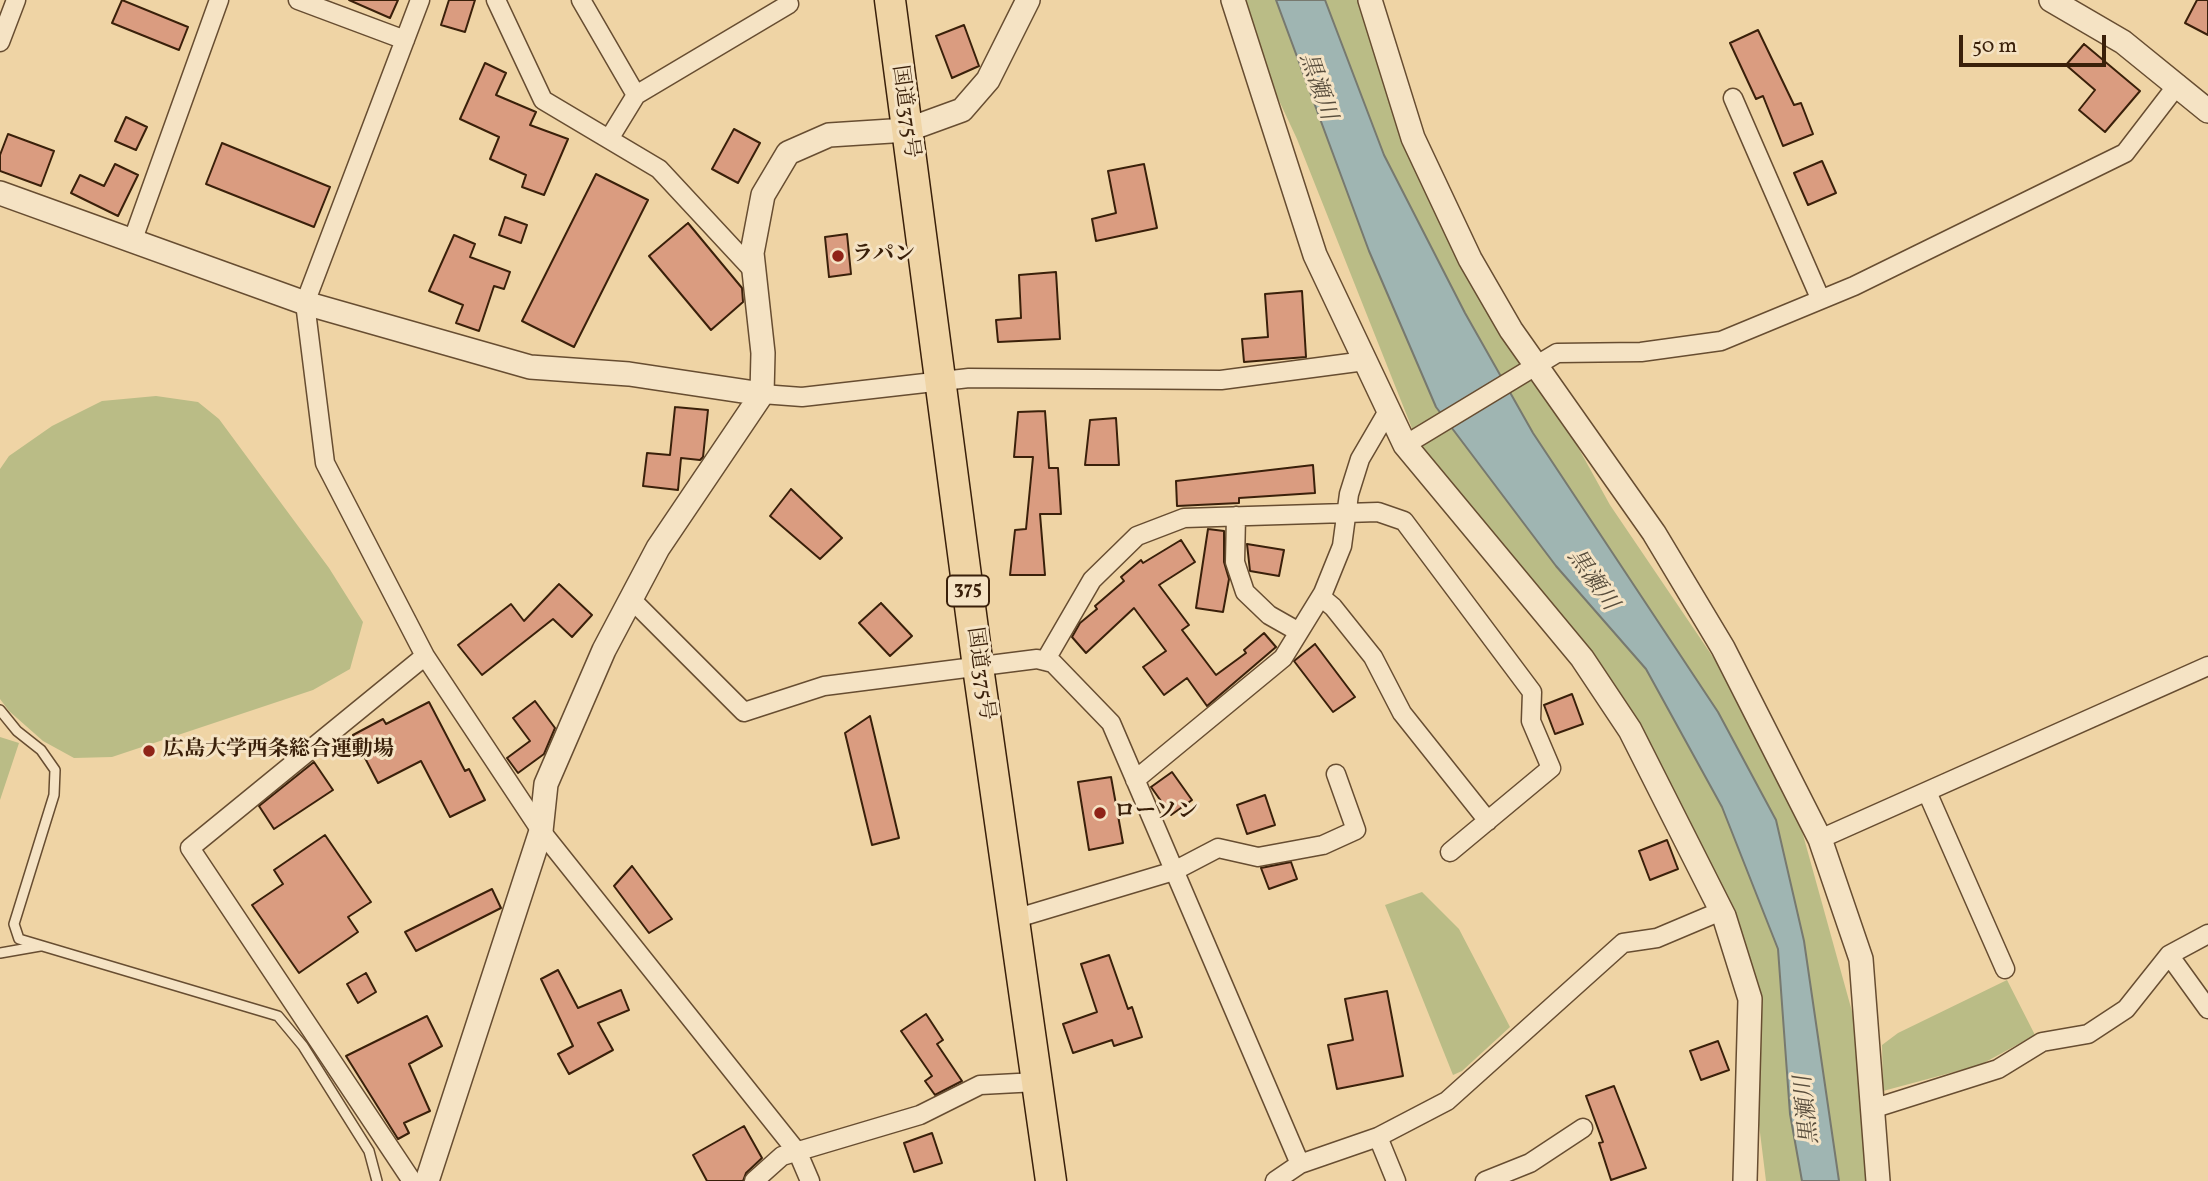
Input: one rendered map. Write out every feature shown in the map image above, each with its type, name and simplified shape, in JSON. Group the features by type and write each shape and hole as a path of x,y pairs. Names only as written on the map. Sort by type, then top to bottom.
{"highway":[{"name":"国道375号","path":"890,0 978,667 1051,1181"}],"street":[{"path":"0,43 16,0"},
{"path":"132,242 219,0"},
{"path":"298,0 405,40"},
{"path":"420,0 305,303 325,463 425,656 541,831 798,1153 810,1181"},
{"path":"496,0 543,100 659,169 752,269"},
{"path":"581,0 636,95"},
{"path":"427,1181 541,831 545,784 604,650 658,548 762,394 763,353 752,253 763,195 788,153 829,135 907,130 962,110 988,79 1028,0"},
{"path":"1233,0 1315,255 1388,411 1583,658 1630,730 1721,911 1750,999 1745,1181"},
{"path":"1370,0 1413,138 1470,259 1533,368 1654,533 1723,648 1820,839 1861,959 1872,1075 1878,1181"},
{"path":"2051,0 2123,42 2208,111"},
{"path":"610,139 636,95 789,4"},
{"path":"1411,441 1557,353 1641,352 1721,341 1854,286 2125,153 2178,84"},
{"path":"1733,98 1820,298"},
{"path":"0,192 305,303 530,368 628,374 762,394 802,397 941,379 1221,380 1365,361"},
{"path":"1135,779 1283,658 1321,597 1342,546 1346,513 1360,459 1388,411"},
{"path":"1045,661 1092,580 1137,536 1184,518 1378,512 1404,521 1532,692 1531,722 1550,768 1450,852"},
{"path":"1236,516 1235,562 1245,592 1269,615 1299,632"},
{"path":"1321,597 1333,607 1373,657 1402,713 1488,821"},
{"path":"631,600 744,712 824,686 1037,659 1053,663 1111,723 1300,1164"},
{"path":"412,1181 190,848 425,656"},
{"path":"1820,839 2208,666"},
{"path":"1014,919 1174,871 1217,848 1258,857 1322,845 1356,830 1336,774"},
{"path":"1927,792 2005,969"},
{"path":"1275,1181 1300,1164 1378,1136 1447,1101 1623,943 1657,938 1721,911"},
{"path":"1872,1109 1998,1069 2042,1042 2088,1034 2126,1009 2169,954 2208,934"},
{"path":"2169,954 2208,1009"},
{"path":"754,1181 782,1156 920,1115 980,1085 1037,1082"},
{"path":"1485,1181 1530,1163 1583,1128"},
{"path":"1378,1136 1396,1181"}],"lane":[{"path":"0,710 17,731 41,750 55,770 54,795 14,924 19,939 47,945 278,1016 303,1046 369,1151 377,1181"},
{"path":"0,953 47,945"}],"green space":[{"path":"1232,0 1373,0 1451,218 1610,505 1782,759 1853,1015 1871,1181 1766,1181 1754,1084 1756,995 1582,658 1421,451 1297,139"},
{"path":"156,396 198,402 219,419 329,568 363,622 350,669 313,690 112,757 74,758 43,741 9,711 0,699 0,469 9,456 52,426 102,401"},
{"path":"0,737 19,743 0,800"},
{"path":"1422,892 1459,929 1510,1027 1462,1071 1453,1075 1385,905"},
{"path":"2007,980 2035,1035 1980,1065 1883,1091 1882,1045 1898,1033"}],"water":[{"name":"黒瀬川","path":"1276,0 1325,0 1384,155 1465,313 1533,433 1718,712 1776,820 1804,941 1839,1181 1802,1181 1790,1114 1778,949 1722,807 1646,669 1556,566 1436,407 1369,251"}],"building":[{"path":"122,0 188,27 179,50 112,23"},
{"path":"349,0 398,0 390,18"},
{"path":"449,0 475,0 465,32 441,25"},
{"path":"2197,0 2208,0 2208,35 2185,23"},
{"path":"964,25 979,66 952,78 936,36"},
{"path":"1758,30 1794,105 1801,103 1813,134 1783,146 1763,96 1756,99 1730,43"},
{"path":"2084,44 2140,91 2105,132 2079,110 2095,90 2066,65"},
{"path":"485,63 506,73 496,95 536,112 530,125 568,139 544,195 522,187 526,175 490,159 499,137 460,119"},
{"path":"126,117 147,127 136,150 115,141"},
{"path":"734,129 760,143 738,183 712,169"},
{"path":"8,134 54,151 41,186 0,171 0,155"},
{"path":"222,143 330,187 314,227 206,184"},
{"path":"1822,161 1836,193 1808,205 1794,173"},
{"path":"115,164 138,175 118,216 71,193 80,175 104,186"},
{"path":"1144,164 1157,228 1096,241 1092,219 1116,213 1108,171"},
{"path":"596,174 648,200 574,347 522,321"},
{"path":"505,217 527,225 521,243 499,235"},
{"path":"688,223 742,288 743,302 711,330 649,256"},
{"name":"ラパン","path":"847,234 851,274 829,277 825,237"},
{"path":"454,235 475,244 470,257 510,272 504,289 494,286 479,331 456,323 463,305 429,291"},
{"path":"1056,272 1060,339 998,342 996,320 1021,318 1019,275"},
{"path":"1302,291 1306,357 1244,362 1242,339 1268,337 1265,294"},
{"path":"675,407 708,410 703,457 700,460 681,458 678,490 643,486 647,453 670,455"},
{"path":"1045,411 1049,468 1058,468 1061,514 1040,514 1045,575 1010,575 1015,530 1026,529 1033,457 1014,457 1018,412"},
{"path":"1116,418 1119,465 1085,465 1090,420"},
{"path":"1313,465 1315,493 1239,498 1239,503 1177,506 1176,481"},
{"path":"791,489 842,538 820,559 770,516"},
{"path":"1208,529 1224,531 1224,562 1229,579 1223,612 1196,608"},
{"path":"1181,540 1195,562 1159,585 1189,625 1182,630 1216,675 1246,653 1244,650 1264,633 1276,647 1207,706 1187,678 1164,695 1143,667 1166,651 1134,608 1086,653 1072,637 1080,623 1097,609 1095,606 1124,581 1121,577 1141,560 1143,563"},
{"path":"1247,544 1284,550 1279,576 1250,571"},
{"path":"559,584 592,615 572,637 553,619 482,675 458,645 511,604 524,621"},
{"path":"881,603 912,636 890,656 859,623"},
{"path":"1315,644 1355,697 1333,712 1294,661"},
{"path":"1572,694 1583,724 1555,734 1544,705"},
{"path":"535,701 555,728 544,754 518,773 507,758 530,741 513,718"},
{"path":"429,702 465,771 469,769 485,800 450,817 421,761 378,783 353,735 383,719 386,724"},
{"path":"870,716 899,838 872,845 845,733"},
{"path":"314,762 333,790 274,829 259,806"},
{"path":"1172,772 1192,800 1171,815 1151,787"},
{"name":"ローソン","path":"1111,777 1123,843 1089,850 1078,782"},
{"path":"1265,795 1275,825 1247,834 1237,805"},
{"path":"325,835 371,902 348,917 358,932 299,973 252,905 283,884 274,870"},
{"path":"1667,840 1678,869 1650,880 1639,851"},
{"path":"1291,862 1297,879 1269,889 1261,868"},
{"path":"632,866 672,919 649,933 614,886"},
{"path":"492,889 501,908 416,951 405,932"},
{"path":"1109,955 1128,1009 1132,1007 1142,1037 1114,1046 1112,1040 1073,1053 1063,1024 1097,1012 1081,964"},
{"path":"558,970 578,1008 621,990 629,1010 598,1023 613,1050 569,1074 558,1054 573,1046 541,979"},
{"path":"366,973 376,992 358,1003 347,984"},
{"path":"1387,991 1403,1076 1337,1089 1328,1045 1353,1040 1345,999"},
{"path":"926,1014 943,1040 937,1044 962,1081 935,1095 925,1081 932,1076 901,1031"},
{"path":"427,1016 442,1046 409,1064 430,1111 404,1123 409,1133 398,1139 346,1056"},
{"path":"1718,1041 1729,1070 1701,1080 1690,1051"},
{"path":"1614,1086 1646,1168 1611,1180 1599,1143 1603,1142 1586,1096"},
{"path":"744,1126 762,1158 746,1173 743,1181 707,1181 693,1155"},
{"path":"932,1133 942,1163 914,1172 904,1143"}],"place":[{"name":"ラパン","path":"838,256"},
{"name":"広島大学西条総合運動場","path":"149,751"},
{"name":"ローソン","path":"1100,813"}]}
